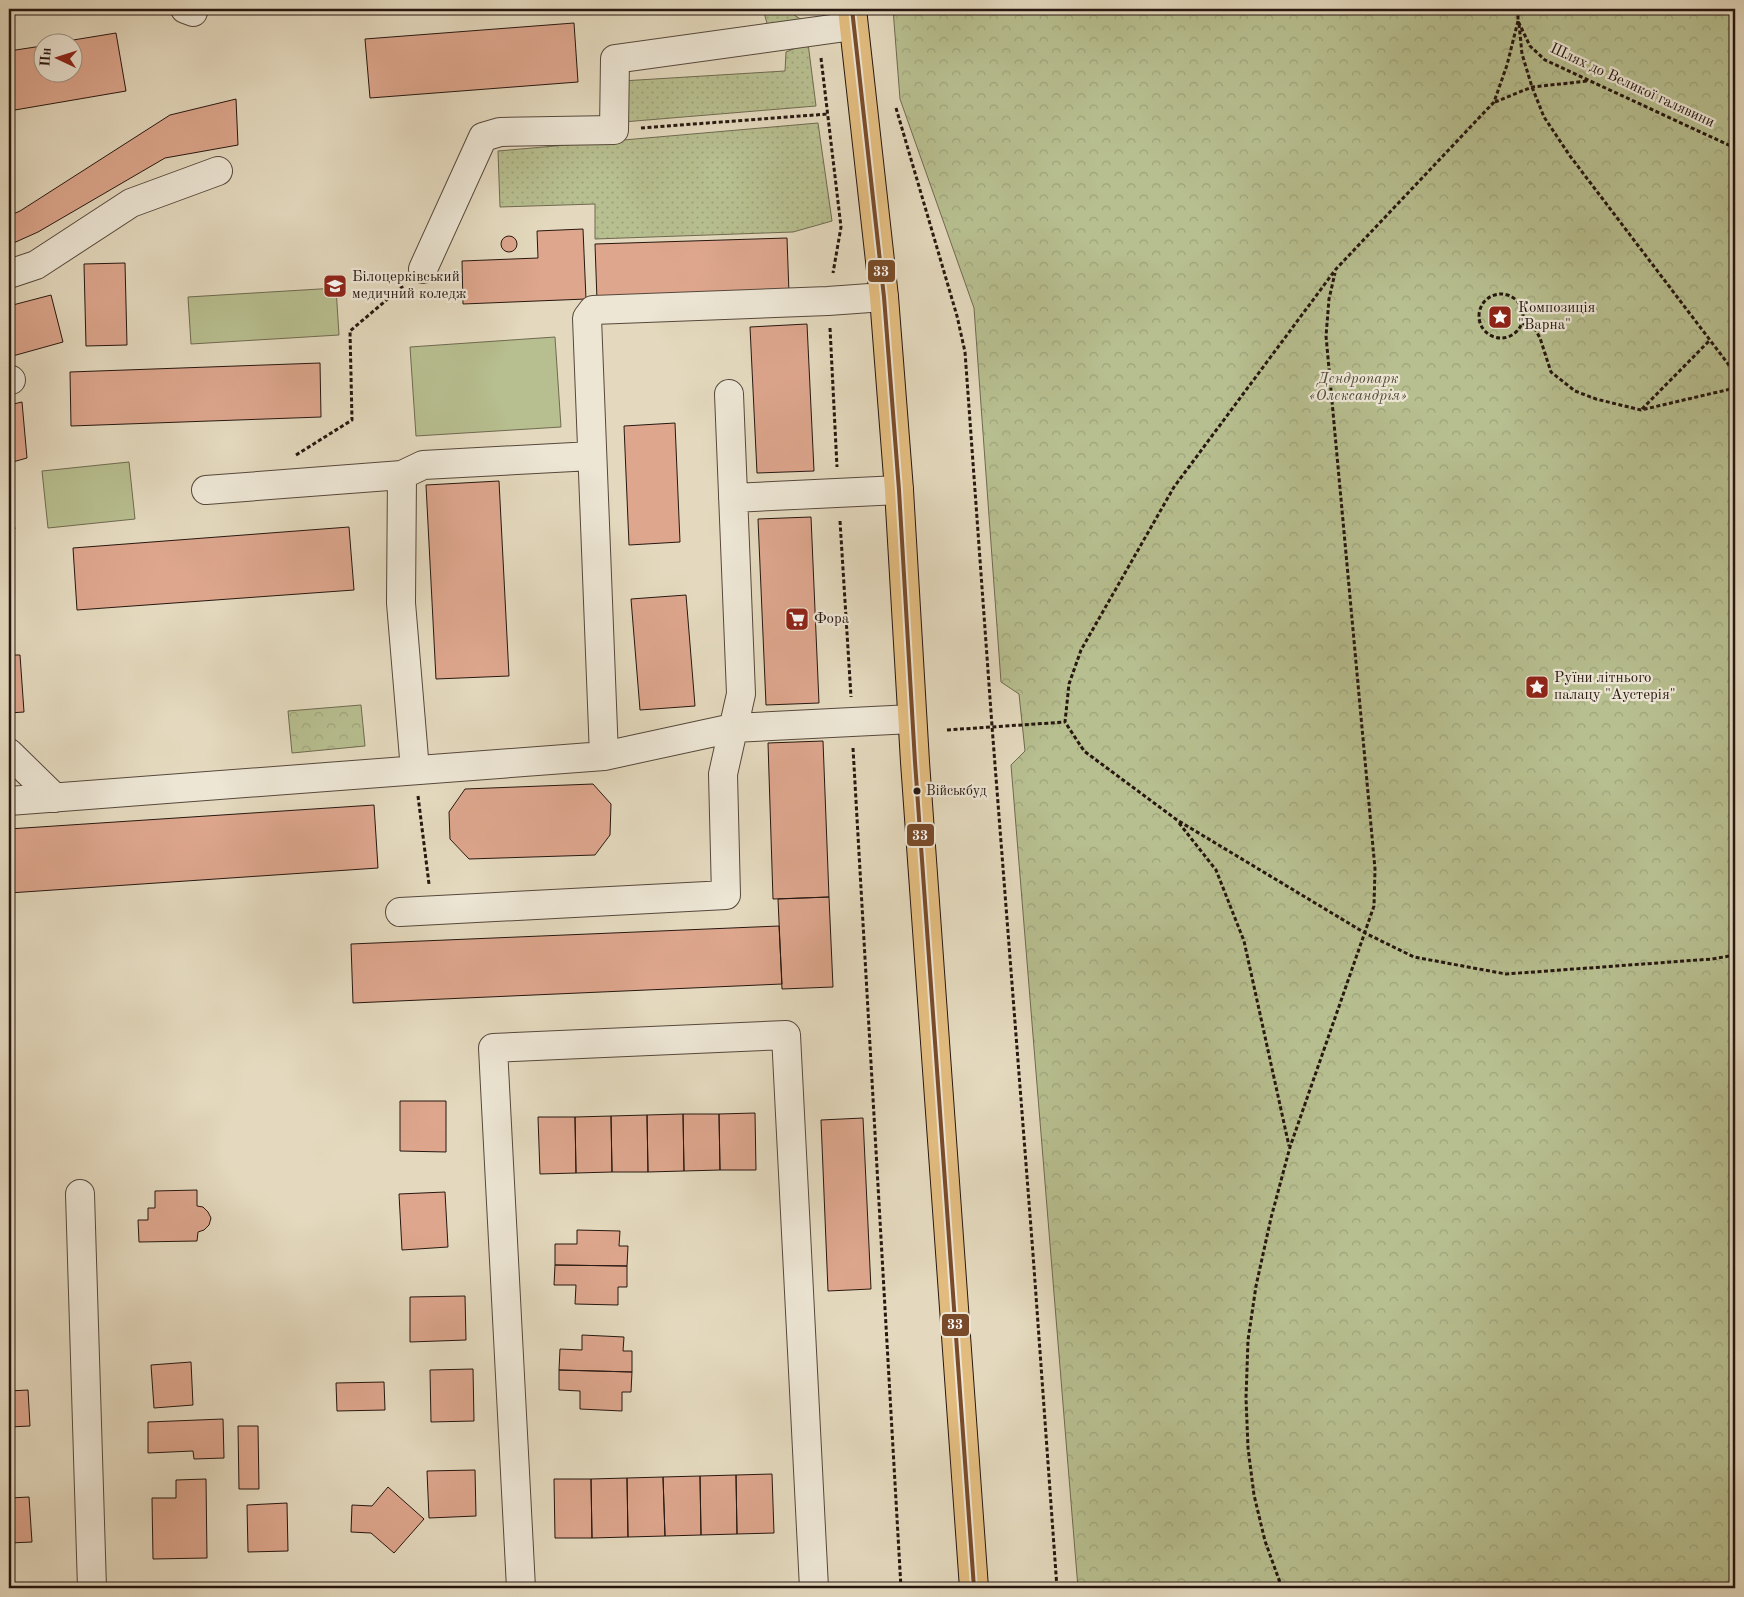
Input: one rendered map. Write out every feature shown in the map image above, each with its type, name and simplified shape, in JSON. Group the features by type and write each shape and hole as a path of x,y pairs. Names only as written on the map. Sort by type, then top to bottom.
{"main road":[{"path":"852,18 884,297 899,490 912,718 974,1588"}],"lane":[{"path":"423,269 483,137 500,132 614,130 616,59 818,31 852,18"},
{"path":"9,274 36,265 131,203 218,171"},
{"path":"604,756 586,318 593,310 884,297"},
{"path":"400,912 726,895 723,774 741,694 729,394"},
{"path":"206,490 402,475 423,465 592,456"},
{"path":"402,475 401,603 415,770"},
{"path":"733,498 899,490"},
{"path":"9,801 604,756 733,728 912,718"},
{"path":"9,753 55,798"},
{"path":"521,1588 493,1048 786,1035 814,1588"},
{"path":"80,1194 92,1588"}],"path":[{"name":"Шлях до Великої галявини","path":"1518,9 1518,21 1530,46 1545,60 1735,148"},
{"path":"1735,9 1735,14"},
{"path":"1518,21 1522,54 1544,117 1570,156 1735,373"},
{"path":"1518,21 1507,65 1494,102 1336,270 1174,487 1081,650 1069,684 1065,722 1084,752 1176,820 1365,933 1414,957 1506,974 1735,956"},
{"path":"818,31 841,227 828,301 902,1588"},
{"path":"1494,102 1532,87 1590,81"},
{"path":"896,108 957,316 965,352 1057,1588"},
{"path":"614,130 828,114"},
{"path":"294,456 352,420 350,331 423,269"},
{"path":"1282,1588 1265,1541 1254,1495 1248,1448 1246,1398 1248,1340 1256,1286 1271,1218 1290,1147 1374,906 1375,869 1326,336 1336,270"},
{"path":"1506,294 1518,302 1522,308 1522,323 1514,335 1507,338 1492,337 1481,327 1479,312 1486,300 1492,296 1506,294"},
{"path":"1522,323 1534,330 1540,338 1551,372 1575,391 1618,405 1642,410 1735,388"},
{"path":"1642,410 1710,340"},
{"path":"946,730 1065,722"},
{"path":"415,770 433,910"},
{"path":"1176,820 1216,870 1244,941 1290,1147"}],"green space":[{"path":"763,9 785,9 805,22 768,27"},
{"name":"Дендропарк «Олександрія»","path":"893,9 1735,9 1735,1588 1078,1588 1011,765 1025,751 1019,694 1001,682 974,308 900,99"},
{"path":"808,43 816,106 623,122 622,81 785,71 786,52"},
{"path":"818,123 832,221 793,232 595,239 595,204 500,207 498,151"},
{"path":"336,288 339,335 191,344 188,297"},
{"path":"555,337 561,427 416,436 410,347"},
{"path":"129,462 135,519 48,528 42,471"},
{"path":"361,705 365,746 292,753 288,711"}],"building":[{"path":"617,9 684,9 617,13"},
{"path":"701,9 739,9 739,10 701,12"},
{"path":"574,23 578,82 370,98 365,39"},
{"path":"116,33 126,91 9,111 9,51 32,48 32,82 82,82 82,39"},
{"path":"236,99 238,145 165,158 38,232 9,245 9,216 20,211 170,115"},
{"path":"583,229 586,299 463,304 462,261 538,258 537,231"},
{"path":"509,236 517,244 509,252 501,244"},
{"path":"787,238 789,293 597,300 595,244"},
{"path":"125,263 127,345 86,346 84,264"},
{"path":"51,295 63,342 9,357 9,306"},
{"path":"807,324 814,471 757,473 750,327"},
{"path":"320,363 321,417 71,426 70,372"},
{"path":"22,402 27,458 9,463 9,405"},
{"path":"675,423 680,542 629,545 624,426"},
{"path":"499,481 509,676 436,679 426,485"},
{"path":"11,510 15,529 9,530 9,511"},
{"path":"811,517 819,703 766,705 758,519"},
{"path":"349,527 354,590 77,610 73,548"},
{"path":"686,595 695,706 640,710 631,599"},
{"path":"9,655 20,655 24,712 9,713"},
{"path":"823,741 829,897 773,899 768,743"},
{"path":"593,784 611,804 610,835 595,855 469,859 450,839 449,812 465,789"},
{"path":"374,805 378,868 9,893 9,829"},
{"path":"829,897 833,987 782,989 778,899"},
{"path":"779,926 782,984 353,1003 351,944"},
{"path":"400,1101 446,1101 446,1152 400,1151"},
{"path":"755,1113 756,1170 720,1170 719,1114"},
{"path":"683,1114 684,1171 648,1172 647,1115"},
{"path":"683,1114 719,1114 720,1170 684,1171"},
{"path":"647,1115 648,1172 612,1172 611,1116"},
{"path":"611,1116 612,1172 576,1173 575,1117"},
{"path":"538,1117 575,1117 576,1173 540,1174"},
{"path":"863,1118 871,1289 828,1291 821,1120"},
{"path":"197,1190 197,1206 203,1207 211,1218 209,1225 204,1230 198,1232 197,1241 139,1242 138,1220 148,1220 148,1208 155,1208 155,1191"},
{"path":"445,1192 448,1247 402,1250 399,1194"},
{"path":"577,1230 620,1231 619,1246 628,1246 627,1266 555,1265 555,1244 577,1244"},
{"path":"555,1265 627,1266 627,1287 618,1287 618,1305 575,1304 576,1285 554,1285"},
{"path":"465,1296 466,1340 410,1342 410,1297"},
{"path":"582,1335 624,1337 623,1351 632,1351 632,1372 559,1370 560,1349 582,1350"},
{"path":"191,1362 193,1405 154,1408 151,1365"},
{"path":"473,1369 474,1421 431,1422 430,1370"},
{"path":"559,1370 632,1372 631,1392 622,1392 622,1411 580,1409 580,1391 559,1390"},
{"path":"384,1382 385,1410 337,1411 336,1383"},
{"path":"28,1390 30,1426 9,1427 9,1391"},
{"path":"223,1419 224,1458 194,1459 193,1451 148,1453 148,1422"},
{"path":"238,1426 258,1426 259,1489 239,1489"},
{"path":"475,1470 476,1516 429,1518 427,1471"},
{"path":"772,1474 774,1533 737,1534 736,1475"},
{"path":"736,1475 737,1534 701,1535 700,1476"},
{"path":"700,1476 701,1535 665,1536 663,1477"},
{"path":"663,1477 665,1536 628,1537 627,1478"},
{"path":"627,1478 628,1537 592,1538 591,1479"},
{"path":"206,1479 207,1558 153,1559 152,1498 176,1498 176,1480"},
{"path":"554,1479 591,1479 592,1538 555,1538"},
{"path":"388,1487 424,1519 394,1553 371,1533 351,1532 352,1505 372,1506"},
{"path":"29,1497 32,1542 9,1543 9,1498"},
{"path":"287,1503 288,1551 248,1552 247,1505"}],"transit line":[{"name":"33","path":"852,9 884,297 899,490 915,762 974,1588"}],"place":[{"name":"Білоцерківський медичний коледж","path":"335,286"},
{"name":"Композиція \"Варна\"","path":"1500,317"},
{"name":"Фора","path":"797,619"},
{"name":"Руїни літнього палацу \"Аустерія\"","path":"1537,687"},
{"name":"Військбуд","path":"917,791"}]}
